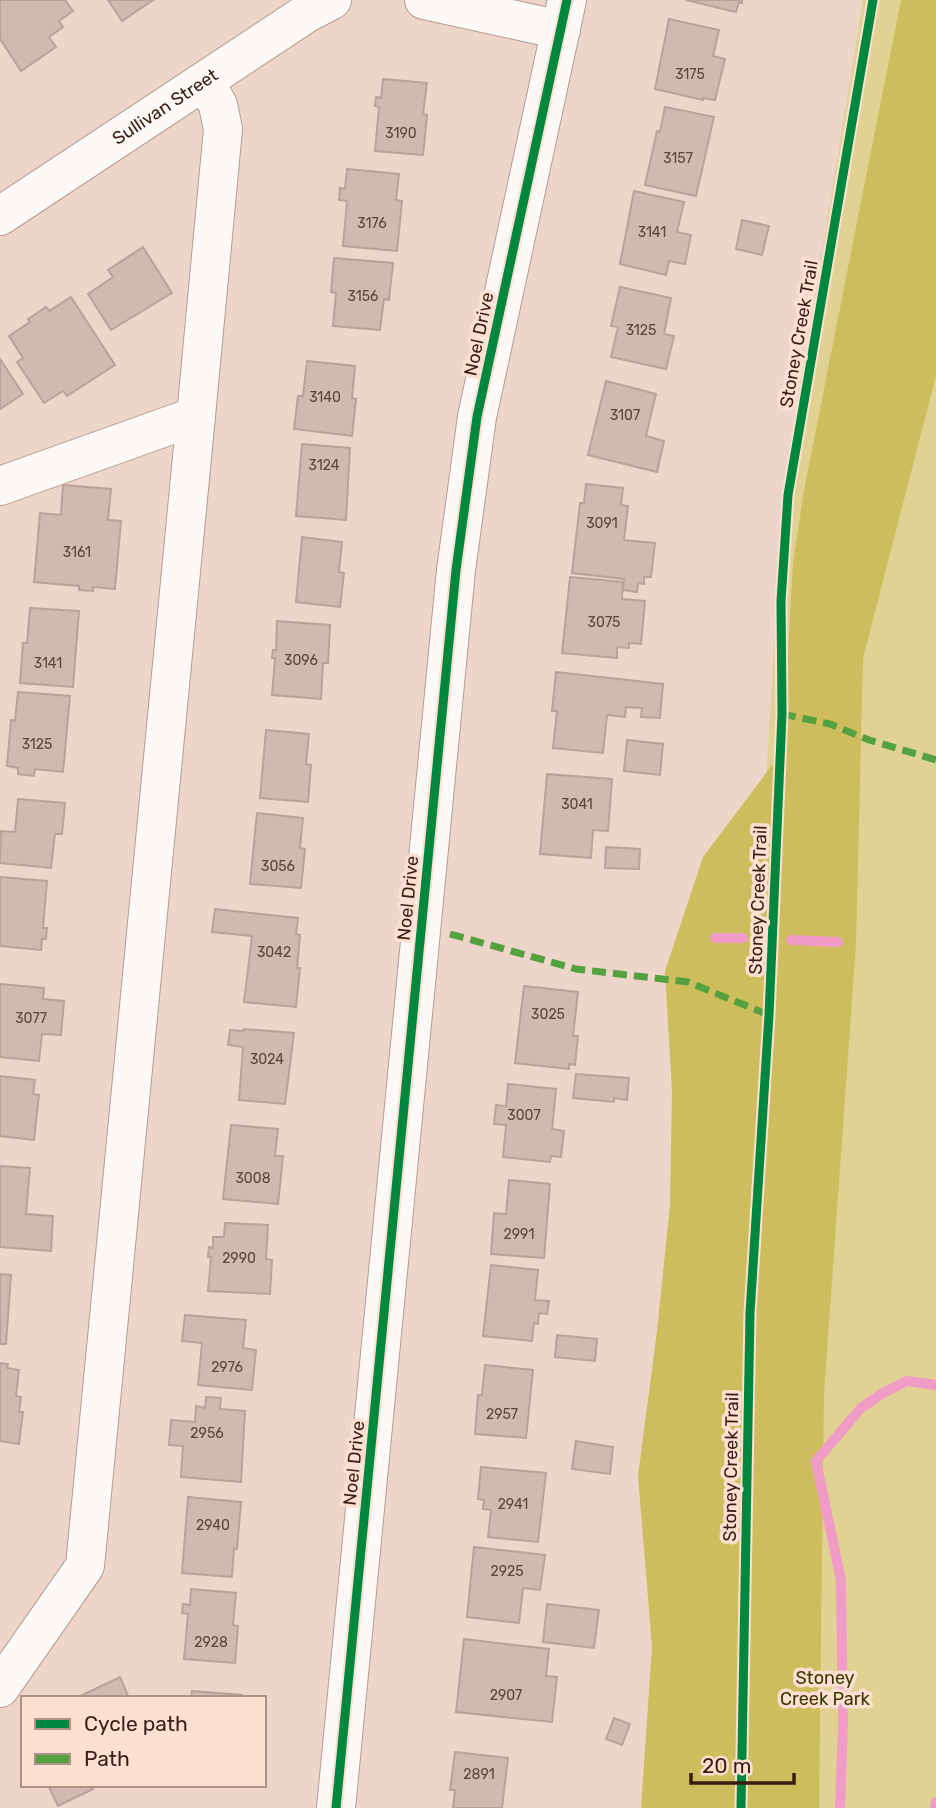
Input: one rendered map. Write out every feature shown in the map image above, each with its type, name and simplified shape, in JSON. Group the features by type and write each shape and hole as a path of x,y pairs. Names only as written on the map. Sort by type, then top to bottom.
{"street":[{"name":"Sullivan Street","path":"0,216 307,13 332,0"},
{"path":"424,0 564,15"},
{"name":"Noel Drive","path":"336,1808 456,570 477,417 564,15"},
{"path":"0,1688 85,1566 223,129 218,104 205,82"},
{"path":"0,486 196,416"}],"green space":[{"name":"Stoney Creek Park","path":"863,0 936,0 936,1808 714,1808 712,1690 783,494"}],"shaded area":[{"path":"901,0 936,0 936,376 863,658 856,944 824,1393 819,1808 641,1808 652,1647 638,1476 670,1205 672,1091 665,971 703,857 782,752 793,564 804,490"}],"building":[{"path":"0,0 65,0 73,11 59,21 63,27 49,37 56,47 21,71 0,39"},
{"path":"108,0 153,0 122,21"},
{"path":"686,0 742,0 742,3 739,2 736,12"},
{"path":"669,19 719,30 713,56 725,59 715,100 703,100 655,89"},
{"path":"383,79 427,83 423,114 427,115 423,155 375,151 379,107 375,106 376,97 381,98"},
{"path":"665,107 714,117 696,196 645,185"},
{"path":"347,169 399,174 396,200 402,201 397,251 343,246 347,201 339,200 340,188 345,189"},
{"path":"634,191 684,202 677,232 691,235 685,264 669,261 666,275 620,264"},
{"path":"742,220 769,226 762,255 736,249"},
{"path":"143,247 172,293 111,330 88,294 113,277 108,270"},
{"path":"334,258 393,263 389,300 384,299 380,330 333,326 336,293 331,292"},
{"path":"620,287 671,298 664,334 674,336 666,369 611,357 618,327 611,326"},
{"path":"71,297 115,365 67,396 63,391 44,403 17,362 23,358 9,336 46,307 49,311"},
{"path":"0,359 23,394 0,409"},
{"path":"307,361 355,366 352,398 356,399 352,436 294,429 298,396 303,396"},
{"path":"606,381 656,394 646,436 664,441 657,472 588,455"},
{"path":"302,444 350,448 346,520 296,516"},
{"path":"586,484 623,488 621,505 628,506 624,540 655,543 651,577 644,577 644,584 638,583 637,592 623,590 624,579 572,573 580,503 584,503"},
{"path":"63,485 111,489 108,520 121,521 115,589 93,587 93,591 79,590 79,586 34,582 40,513 61,515"},
{"path":"302,537 342,542 339,572 344,573 340,607 296,602"},
{"path":"570,577 623,582 622,599 645,601 641,644 629,643 629,648 617,647 617,658 562,653"},
{"path":"30,608 79,611 73,687 20,683 23,643 27,643"},
{"path":"277,621 330,625 328,663 323,663 321,699 272,695 275,658 272,658 273,650 276,650"},
{"path":"556,672 663,684 660,718 641,717 642,708 626,707 625,717 607,715 603,753 553,748 557,711 552,711"},
{"path":"18,692 70,696 63,772 35,769 34,776 18,774 18,768 7,766 11,720 15,721"},
{"path":"266,730 309,734 306,764 311,765 308,802 260,798"},
{"path":"627,740 663,744 660,775 624,771"},
{"path":"547,774 612,779 608,831 593,830 591,858 540,854"},
{"path":"18,799 65,803 62,834 55,834 51,868 0,863 1,831 15,832"},
{"path":"257,813 303,818 300,848 305,849 301,888 250,884"},
{"path":"606,847 640,849 639,869 605,868"},
{"path":"0,877 47,881 43,928 47,928 41,950 0,946"},
{"path":"215,909 298,918 296,934 300,935 297,968 300,968 296,1007 244,1002 252,936 212,932"},
{"path":"0,984 44,988 43,999 64,1001 61,1035 42,1034 39,1061 0,1057"},
{"path":"524,986 578,992 573,1036 578,1036 575,1065 569,1064 569,1069 515,1063"},
{"path":"230,1030 294,1033 285,1104 239,1100 243,1047 228,1045"},
{"path":"576,1074 629,1078 627,1100 614,1098 614,1102 573,1098"},
{"path":"0,1076 35,1080 33,1094 39,1095 34,1140 0,1136"},
{"path":"508,1084 556,1089 552,1129 564,1131 561,1157 551,1156 550,1162 503,1157 506,1125 494,1124 496,1105 506,1106"},
{"path":"231,1125 278,1129 275,1156 283,1156 278,1204 223,1199"},
{"path":"0,1166 30,1168 26,1214 53,1216 51,1251 0,1247"},
{"path":"509,1180 550,1184 544,1258 491,1254 494,1213 506,1214"},
{"path":"225,1223 268,1225 266,1259 272,1260 270,1294 208,1291 211,1257 208,1257 209,1247 213,1248 213,1237 224,1237"},
{"path":"491,1265 538,1270 535,1300 549,1301 547,1314 539,1313 538,1324 534,1323 532,1341 483,1336"},
{"path":"0,1274 11,1275 6,1344 0,1344"},
{"path":"185,1315 246,1320 243,1348 256,1350 252,1390 198,1385 202,1343 182,1341"},
{"path":"557,1335 597,1339 595,1361 555,1357"},
{"path":"0,1363 8,1364 7,1368 19,1370 16,1396 21,1397 19,1412 23,1412 19,1444 0,1441"},
{"path":"485,1365 533,1370 526,1438 475,1434 478,1395 482,1395"},
{"path":"206,1397 221,1398 220,1409 245,1411 241,1482 181,1477 183,1446 169,1445 171,1420 195,1422 196,1406 205,1408"},
{"path":"576,1441 613,1447 610,1474 572,1469"},
{"path":"481,1467 546,1473 538,1542 488,1537 491,1510 483,1509 484,1500 478,1499"},
{"path":"188,1497 241,1502 232,1577 182,1573"},
{"path":"474,1547 545,1555 540,1590 523,1588 519,1623 467,1617"},
{"path":"191,1589 236,1593 233,1625 238,1626 235,1663 184,1659 188,1614 182,1613 183,1604 190,1605"},
{"path":"547,1604 599,1610 594,1648 543,1642"},
{"path":"464,1639 549,1649 546,1676 557,1677 552,1722 456,1712"},
{"path":"120,1677 128,1696 80,1696"},
{"path":"192,1691 242,1695 242,1696 191,1696"},
{"path":"614,1718 630,1724 622,1745 606,1739"},
{"path":"455,1752 508,1758 502,1808 453,1808 455,1790 450,1790"},
{"path":"49,1787 93,1789 58,1806"}],"waterway":[{"path":"715,938 743,938"},
{"path":"791,940 838,942"},
{"path":"840,1808 843,1725 841,1580 816,1461 861,1408 883,1393 907,1381 936,1385"},
{"path":"935,1808 936,1802"}],"marked path":[{"path":"782,714 830,724 869,740 936,760"},
{"path":"450,934 576,969 688,982 769,1015"}],"cycle path":[{"path":"336,1808 456,570 477,417 567,0"},
{"name":"Stoney Creek Trail","path":"741,1808 750,1313 769,1015 782,714 781,601 788,495 873,0"}]}
